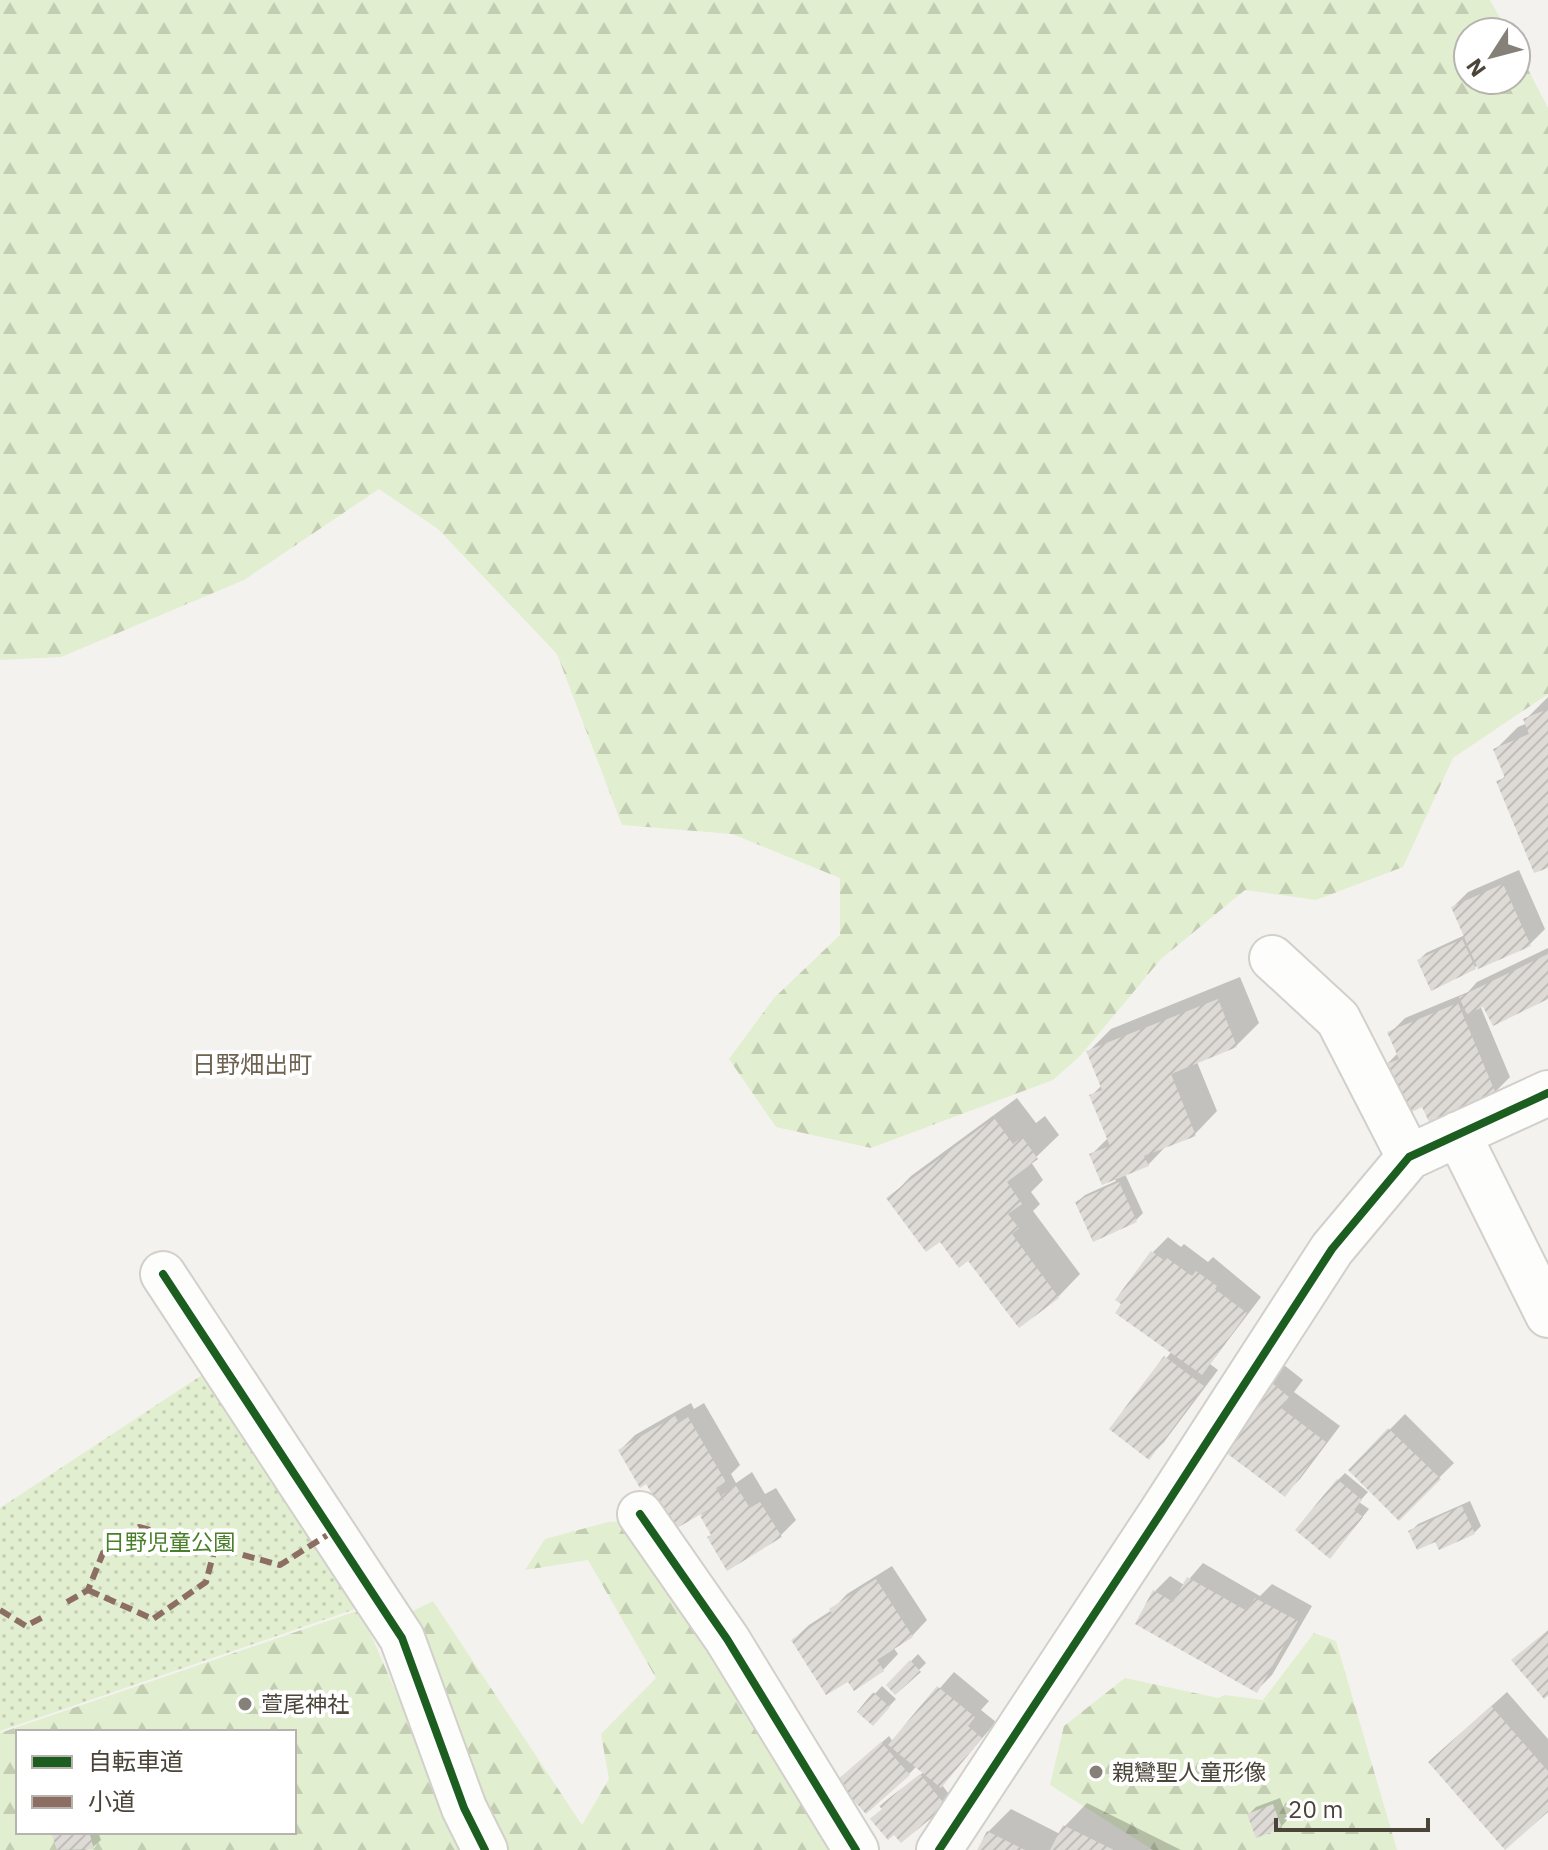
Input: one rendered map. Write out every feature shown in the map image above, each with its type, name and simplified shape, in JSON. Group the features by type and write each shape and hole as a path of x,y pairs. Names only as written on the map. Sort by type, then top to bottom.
{"street":[{"path":"1272,958 1338,1019 1409,1157"},
{"path":"939,1850 1144,1541 1332,1249 1409,1157 1548,1093"},
{"path":"1458,1134 1548,1315"},
{"path":"163,1274 402,1638 464,1808 485,1850"},
{"path":"640,1514 727,1639 856,1850"}],"green space":[{"path":"0,0 1490,0 1499,16 1452,16 1452,96 1532,96 1532,77 1548,108 1548,694 1453,758 1403,867 1316,900 1245,890 1161,959 1080,1056 1053,1080 871,1148 776,1127 729,1059 774,998 840,935 840,878 732,834 622,825 557,654 438,529 379,489 244,580 61,657 0,660"},
{"name":"日野児童公園","path":"205,1373 358,1608 0,1731 0,1508"},
{"path":"626,1521 837,1850 500,1850 411,1612 433,1601 582,1825 609,1779 601,1734 656,1678 588,1560 525,1570 545,1539 608,1522"},
{"name":"萱尾神社","path":"360,1610 465,1850 0,1850 0,1733"},
{"path":"1314,1633 1336,1641 1397,1850 1153,1850 1050,1785 1064,1726 1125,1678 1218,1698 1225,1695 1263,1700"}],"building":[{"path":"1548,709 1548,868 1534,873 1496,781 1505,778 1493,749 1529,734 1523,719"},
{"path":"1503,884 1531,946 1478,969 1451,907"},
{"path":"1462,939 1476,969 1431,991 1417,960"},
{"path":"1548,954 1548,999 1493,1026 1483,1007 1467,1014 1459,997"},
{"path":"1218,999 1237,1047 1171,1074 1196,1136 1144,1156 1149,1166 1102,1185 1089,1154 1110,1146 1089,1095 1102,1090 1086,1051"},
{"path":"1458,1003 1496,1094 1429,1122 1422,1107 1405,1115 1384,1065 1399,1059 1387,1032"},
{"path":"994,1118 1013,1144 1022,1137 1038,1159 1007,1182 1022,1204 1008,1214 1019,1228 1012,1234 1059,1298 1019,1328 968,1261 959,1268 940,1242 926,1252 886,1198"},
{"path":"1119,1182 1137,1222 1093,1242 1075,1202"},
{"path":"1151,1251 1192,1276 1196,1271 1247,1313 1202,1375 1115,1313 1121,1304 1115,1300"},
{"path":"1164,1356 1204,1386 1149,1460 1109,1429"},
{"path":"1267,1379 1289,1397 1281,1408 1326,1442 1285,1497 1217,1446"},
{"path":"675,1416 679,1423 688,1417 726,1482 716,1488 724,1502 722,1495 736,1486 750,1508 760,1502 782,1537 727,1571 707,1537 711,1535 700,1516 715,1506 677,1528 672,1518 668,1521 646,1484 640,1488 618,1450"},
{"path":"1388,1428 1441,1479 1399,1521 1348,1470"},
{"path":"1337,1479 1362,1500 1354,1510 1363,1517 1330,1559 1295,1530"},
{"path":"1462,1506 1475,1534 1439,1550 1435,1542 1417,1550 1408,1531"},
{"path":"1187,1577 1247,1611 1255,1598 1298,1621 1257,1693 1135,1624 1153,1590 1173,1602"},
{"path":"876,1579 913,1637 877,1660 884,1671 854,1691 848,1682 826,1695 791,1640 832,1613 829,1609"},
{"path":"1548,1630 1548,1696 1544,1699 1511,1660"},
{"path":"910,1660 921,1672 895,1695 886,1685"},
{"path":"937,1686 975,1717 968,1726 982,1738 941,1788 888,1745"},
{"path":"873,1692 890,1707 873,1726 857,1712"},
{"path":"1491,1706 1548,1771 1548,1812 1505,1850 1428,1762"},
{"path":"881,1742 910,1775 866,1814 836,1781"},
{"path":"920,1774 946,1806 901,1843 894,1835 888,1840 870,1819 882,1809 879,1806"},
{"path":"1273,1804 1282,1828 1256,1838 1247,1814"},
{"path":"1063,1825 1114,1850 1050,1850"},
{"path":"987,1831 1025,1850 977,1850"},
{"path":"52,1834 90,1834 94,1849 57,1850"}],"marked path":[{"path":"67,1602 88,1590 103,1553 139,1527 280,1565 332,1532"},
{"path":"88,1590 153,1619 206,1582 215,1548"},
{"path":"0,1610 26,1626 45,1616"}],"cycle path":[{"path":"939,1850 1332,1249 1409,1157 1548,1093"},
{"path":"163,1274 402,1638 464,1808 485,1850"},
{"path":"640,1514 727,1639 856,1850"}],"place":[{"name":"萱尾神社","path":"245,1704"},
{"name":"親鸞聖人童形像","path":"1096,1772"}],"district":[{"name":"日野畑出町","path":"252,1065"}]}
